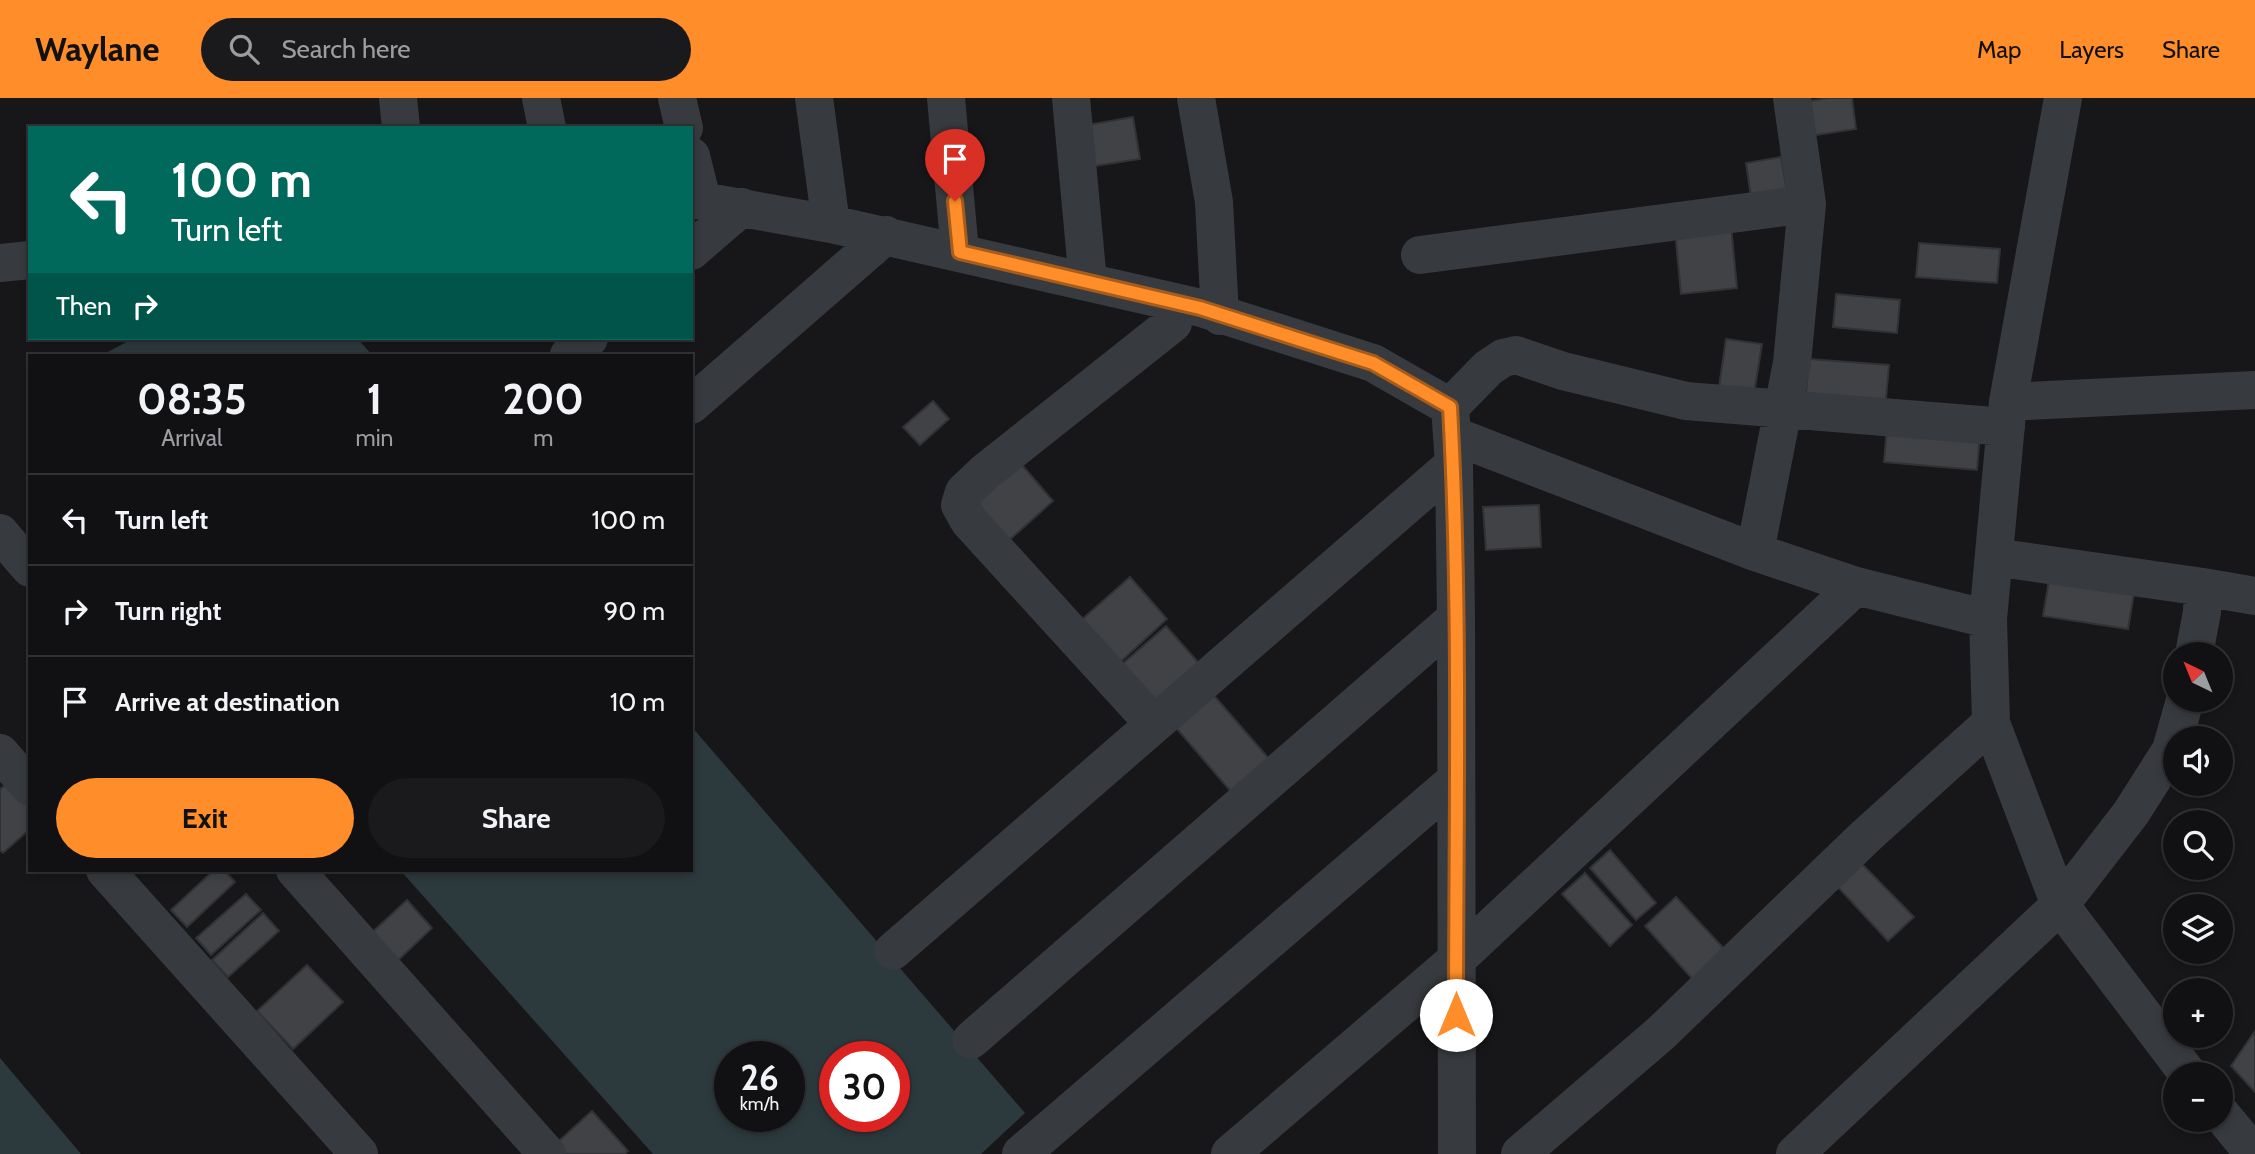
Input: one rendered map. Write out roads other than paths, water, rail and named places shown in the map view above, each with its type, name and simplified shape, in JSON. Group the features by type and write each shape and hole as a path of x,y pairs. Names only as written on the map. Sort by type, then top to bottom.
{"street":[{"path":"398,98 401,126"},
{"path":"541,98 547,126"},
{"path":"677,98 684,126"},
{"path":"814,98 831,223"},
{"path":"946,98 960,252"},
{"path":"1071,98 1088,282"},
{"path":"1196,98 1214,202 1220,316"},
{"path":"1755,552 1792,363 1807,204 1791,98"},
{"path":"2063,98 2007,414 1988,618 1991,723 2060,905 2179,1062"},
{"path":"693,170 697,199 831,223 1200,308 1373,363 1452,435 1755,552 1856,586 1988,618"},
{"path":"1420,255 1807,204"},
{"path":"693,249 742,207"},
{"path":"693,403 886,235"},
{"path":"0,263 28,260"},
{"path":"1154,724 969,521 960,505 964,492 984,473 1173,323"},
{"path":"570,354 587,340"},
{"path":"892,951 1154,724 1452,435 1488,368 1503,358 1516,355 1563,371 1686,401 1783,409 2007,414 2255,390"},
{"path":"1452,435 1456,618 1457,1154"},
{"path":"0,533 28,566"},
{"path":"1994,557 2255,596"},
{"path":"1230,1154 1456,960 1856,586"},
{"path":"2196,642 2203,587"},
{"path":"971,1040 1456,618"},
{"path":"1795,1154 2060,905 2131,813 2171,750 2182,712"},
{"path":"1520,1154 1660,1034 1866,836 1991,723"},
{"path":"0,753 28,784"},
{"path":"1021,1154 1456,780"},
{"path":"106,872 359,1154"},
{"path":"297,872 547,1154"},
{"path":"2233,1129 2254,1154"}]}
